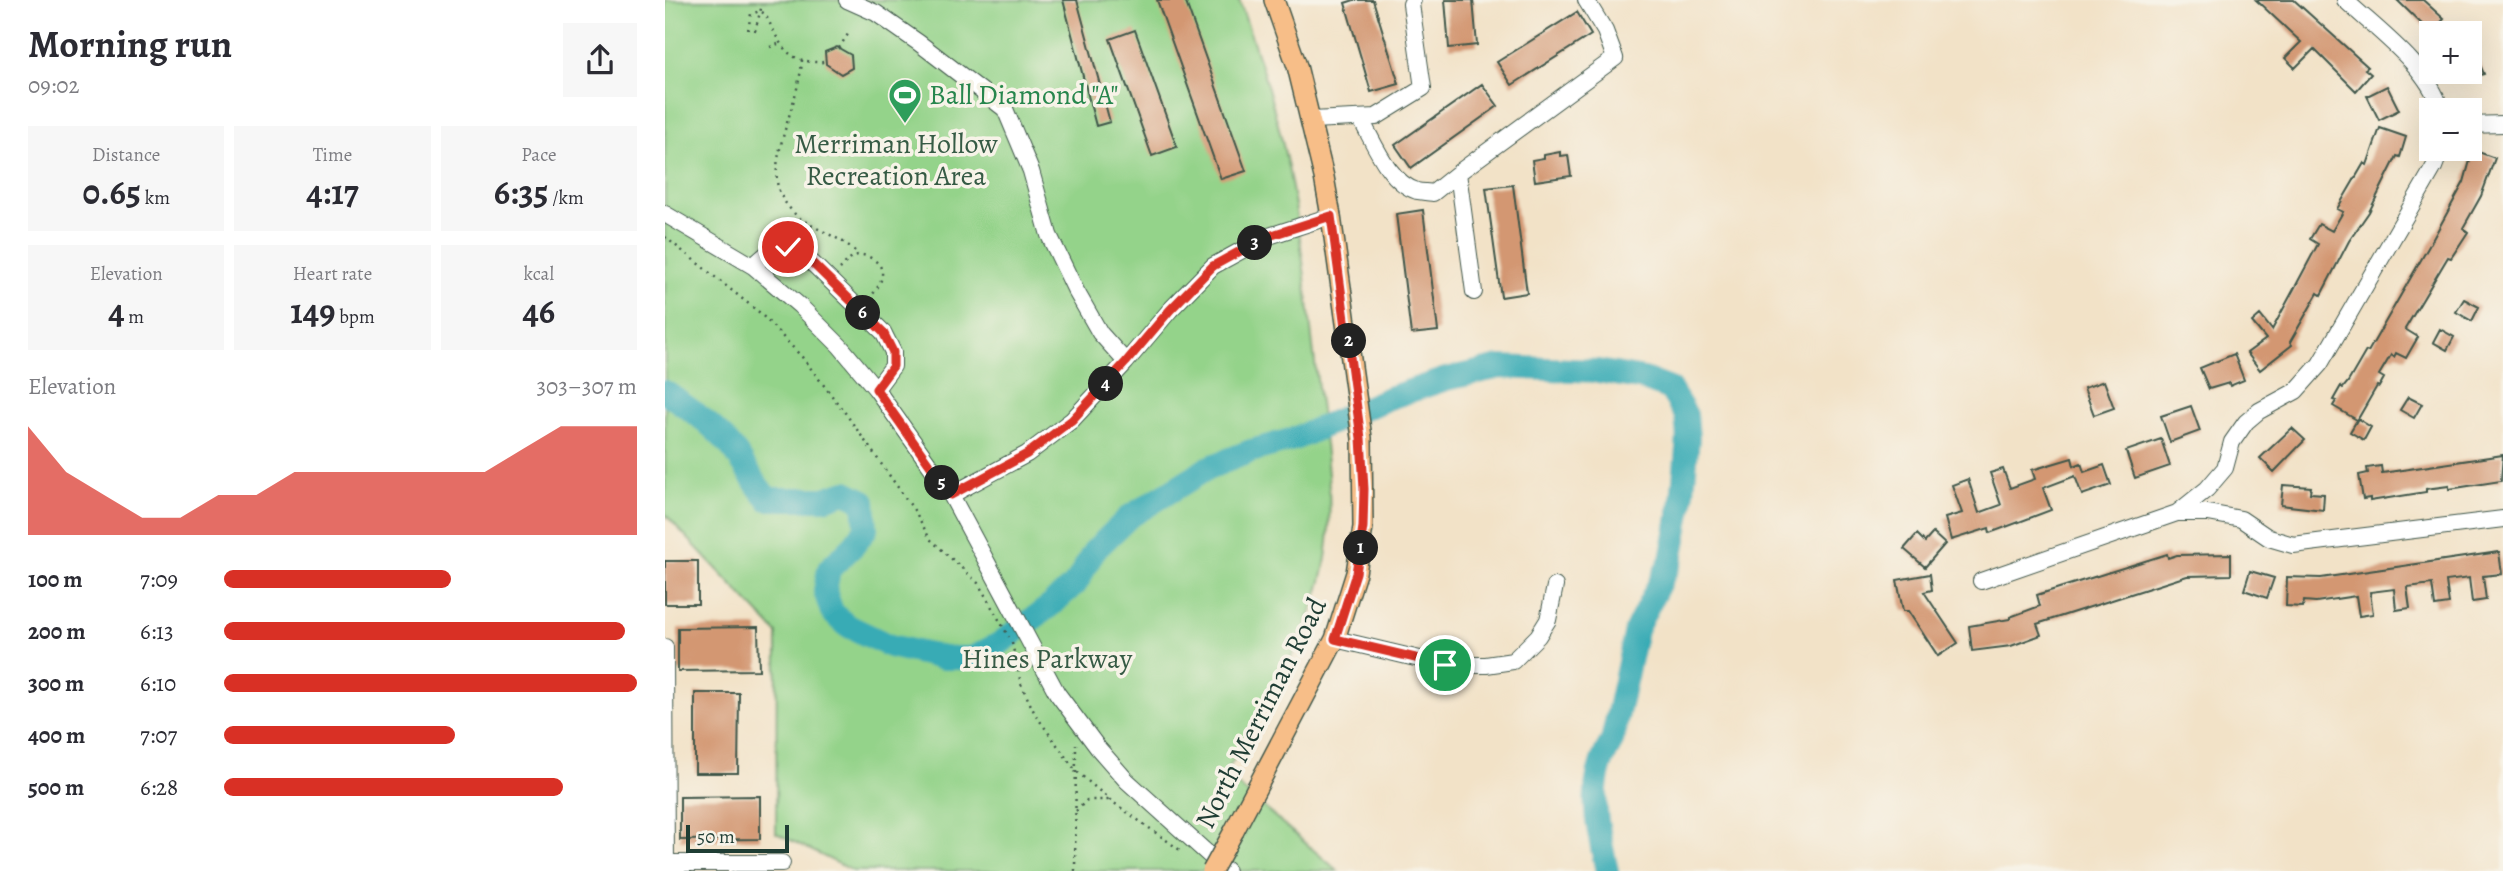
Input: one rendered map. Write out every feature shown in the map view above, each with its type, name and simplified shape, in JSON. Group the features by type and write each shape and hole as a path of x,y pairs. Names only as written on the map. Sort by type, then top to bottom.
{"main road":[{"name":"North Merriman Road","path":"1212,871 1335,639 1346,610 1360,550 1364,489 1361,438 1331,216 1297,66 1274,0"}],"street":[{"path":"1311,120 1376,117 1423,88 1411,4 1413,0"},
{"path":"1360,118 1389,170 1399,181 1416,191 1433,192 1615,58 1605,32 1586,0"},
{"path":"2345,0 2417,68 2428,80 2437,98"},
{"path":"850,1 876,13 1006,109 1031,171 1049,234 1100,333 1126,362"},
{"path":"2482,125 2503,124"},
{"path":"2177,513 2207,489 2225,468 2232,442 2246,422 2259,411 2296,391 2320,364 2436,161"},
{"path":"1458,173 1474,292"},
{"path":"665,214 753,266 800,306 840,346 876,389 951,495 996,579 1018,637 1078,723 1126,779 1227,871"},
{"path":"951,495 1027,454 1072,420 1213,266 1266,237 1331,216"},
{"path":"753,266 773,248 788,247 801,252 883,332 893,352 893,366 876,389"},
{"path":"1981,581 2177,513 2208,513 2241,519 2269,538 2293,545 2503,519"},
{"path":"1335,639 1445,665 1486,665 1513,661 1538,636 1548,620 1555,586"},
{"path":"665,647 666,867 782,863"}],"path":[{"path":"755,32 762,5"},
{"path":"748,30 751,14 760,11"},
{"path":"760,11 765,14 778,44 802,60 826,62"},
{"path":"839,48 850,31"},
{"path":"770,47 778,44"},
{"path":"802,60 800,85 781,148 777,187 783,200 796,214 822,232 853,248 857,255"},
{"path":"665,237 760,313 803,357 916,513 930,539 978,583 1018,637 1021,684 1035,714 1075,770 1110,800 1181,851"},
{"path":"838,271 850,258 857,255 876,261 882,268 882,281 869,299"},
{"path":"1075,871 1074,813 1078,723"},
{"path":"1074,813 1087,800 1110,800"}],"green space":[{"name":"Hines Parkway","path":"665,0 1239,0 1270,96 1293,194 1326,450 1329,521 1324,569 1296,648 1225,774 1338,871 853,871 776,833 777,633 665,514"}],"building":[{"path":"1063,0 1077,0 1110,122 1096,126"},
{"path":"1157,0 1185,0 1246,171 1221,179"},
{"path":"1373,0 1399,84 1371,92 1345,3"},
{"path":"1445,0 1473,0 1477,45 1449,48"},
{"path":"2256,0 2294,0 2368,67 2365,69 2371,74 2356,91 2314,49 2295,68 2285,58 2301,42"},
{"path":"2397,0 2423,0 2444,19 2419,21"},
{"path":"1577,12 1591,35 1512,85 1497,62"},
{"path":"1135,30 1177,147 1152,156 1110,39"},
{"path":"837,47 851,55 852,68 841,74 826,64 825,52"},
{"path":"1482,84 1498,106 1411,168 1395,145"},
{"path":"2387,86 2399,110 2379,120 2367,96"},
{"path":"2380,128 2406,137 2400,157 2397,156 2369,212 2349,241 2321,295 2318,293 2290,342 2292,345 2260,370 2247,353 2266,339 2252,322 2260,315 2272,330 2318,244 2310,239 2319,224 2332,231 2343,212 2337,209 2364,163 2367,165"},
{"path":"1560,152 1560,156 1568,155 1571,176 1535,181 1532,160"},
{"path":"2482,153 2495,158 2481,196 2463,228 2468,232 2451,258 2448,257 2405,329 2418,337 2406,358 2396,353 2394,357 2391,355 2379,375 2384,378 2358,419 2371,427 2364,440 2350,432 2357,420 2333,406 2336,401 2333,400 2341,386 2343,388 2348,382 2366,351 2368,352 2464,182 2470,161 2482,161"},
{"path":"1513,185 1527,293 1501,297 1486,188"},
{"path":"1423,210 1438,331 1411,334 1396,214"},
{"path":"2464,299 2479,307 2472,321 2456,312"},
{"path":"2440,329 2454,337 2447,350 2433,342"},
{"path":"2234,354 2244,380 2230,386 2229,383 2209,389 2200,368"},
{"path":"2104,381 2114,408 2094,415 2084,388"},
{"path":"2408,397 2422,404 2414,418 2400,410"},
{"path":"2191,406 2200,431 2170,442 2161,416"},
{"path":"2292,428 2305,440 2274,472 2260,458"},
{"path":"2161,439 2170,466 2135,478 2126,451"},
{"path":"2503,455 2501,481 2449,489 2449,486 2426,489 2426,492 2370,501 2370,498 2363,499 2359,475 2368,473 2367,468 2381,466 2382,473"},
{"path":"2072,458 2074,466 2081,463 2084,472 2104,465 2111,485 2082,495 2075,476 2043,488 2051,510 1990,533 1989,528 1951,540 1945,518 1962,513 1952,485 1968,479 1979,513 2001,505 1990,473 2003,469 2010,488 2035,479 2032,470"},
{"path":"2283,485 2311,487 2310,493 2324,494 2323,510 2281,505"},
{"path":"1933,533 1945,544 1925,567 1904,549 1917,534 1925,542"},
{"path":"2499,552 2502,574 2483,576 2486,600 2472,602 2469,578 2446,581 2449,604 2435,606 2432,584 2407,587 2410,608 2396,610 2394,589 2370,592 2373,614 2359,616 2356,596 2316,602 2304,601 2303,607 2286,606 2287,577 2321,578"},
{"path":"2167,554 2168,558 2177,555 2231,554 2231,575 2187,576 2037,624 2041,635 2011,646 1972,651 1969,626 2010,619 2040,606 2037,595"},
{"path":"665,561 698,561 698,604 665,604"},
{"path":"2250,571 2274,578 2267,598 2244,590"},
{"path":"1930,574 1932,590 1924,592 1958,643 1938,656 1908,611 1903,611 1897,580"},
{"path":"758,627 759,670 678,671 678,628"},
{"path":"695,693 739,693 738,773 695,773"},
{"path":"760,796 760,839 680,840 680,797"}],"waterway":[{"path":"665,392 721,435 768,499 824,499 846,492 864,501 866,529 829,569 825,591 832,612 846,625 890,646 943,658 972,658 999,644 1077,582 1094,551 1129,517 1208,468 1251,451 1294,439 1389,398 1446,379 1500,367 1598,371 1644,379 1670,389 1686,415 1688,438 1682,501 1671,560 1636,630 1612,741 1598,773 1597,821 1607,871"}],"place":[{"name":"Ball Diamond \"A\"","path":"905,125"}],"route":[{"path":"788,247 801,252 883,332 893,352 893,366 876,389 951,495 1027,454 1072,420 1213,266 1266,237 1331,216 1361,438 1364,489 1363,527 1356,573 1335,639 1445,665"}],"park label":[{"name":"Merriman Hollow Recreation Area","path":"896,160"}]}
